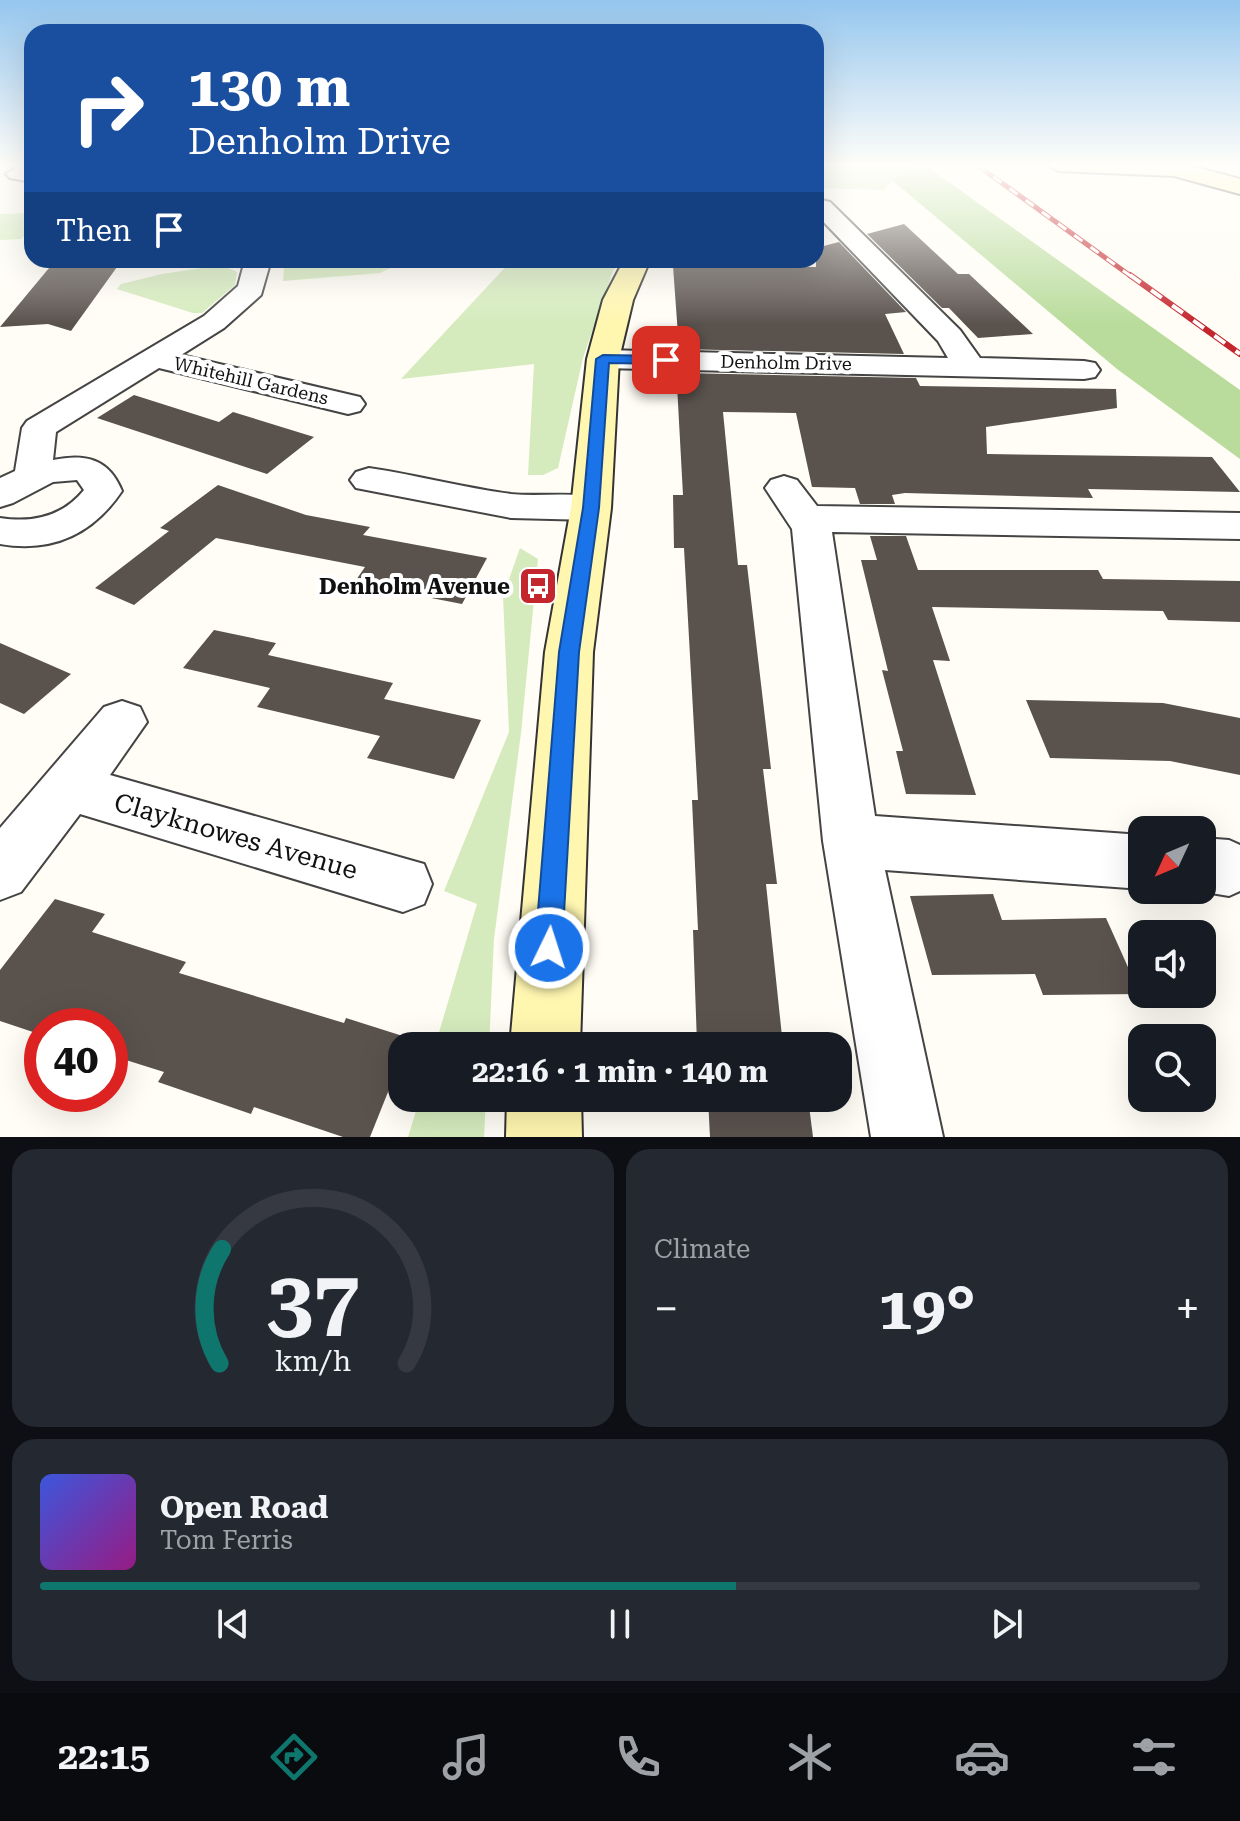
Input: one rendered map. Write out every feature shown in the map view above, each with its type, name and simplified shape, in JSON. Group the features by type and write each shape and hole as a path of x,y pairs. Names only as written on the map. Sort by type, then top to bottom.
{"street":[{"path":"828,218 841,241 950,336 970,367"},
{"name":"Whitehill Gardens","path":"33,476 39,428 214,322 251,289 256,268"},
{"path":"546,1032 569,652 591,508 603,359 618,300 633,268"},
{"name":"Whitehill Gardens","path":"154,358 348,404"},
{"name":"Denholm Drive","path":"603,359 1084,370"},
{"path":"0,495 33,476 61,470 85,470 96,475 102,482 103,491 85,513 59,526 30,534 0,531"},
{"path":"369,480 432,472 511,506 591,508"},
{"path":"907,1137 851,841 812,529 795,504 1240,526"},
{"path":"0,872 122,722"},
{"name":"Clayknowes Avenue","path":"69,787 403,884"},
{"path":"851,841 1128,861"},
{"path":"544,1112 544,1137"}],"green space":[{"path":"0,218 24,218 24,236 0,240"},
{"path":"937,218 999,218 1240,390 1240,459 1117,369"},
{"path":"202,268 228,268 237,272 235,285 202,313 193,313 117,289 121,284"},
{"path":"284,268 390,268 380,273 283,281"},
{"path":"505,268 615,268 583,358 558,468 543,475 528,475 534,364 401,379"},
{"path":"520,548 538,559 521,733 494,939 490,1032 439,1032 477,904 444,891 509,732 503,596"},
{"path":"416,1112 485,1112 484,1137 408,1137"}],"building":[{"path":"904,224 958,274 969,274 1033,334 978,338 949,308 942,308 867,234"},
{"path":"839,242 906,312 885,314 904,354 679,349 673,268 824,268 824,246"},
{"path":"49,268 116,268 71,331 48,324 0,327"},
{"path":"681,373 916,378 920,386 1116,389 1117,408 986,427 987,454 1212,457 1240,492 1088,489 1093,498 905,493 892,495 895,504 860,504 855,488 812,487 796,413 723,412 738,565 747,565 771,769 763,769 777,884 766,884 782,1032 697,1032 693,930 698,930 692,800 698,800 684,548 674,548 673,495 683,495 677,385 683,386"},
{"path":"134,395 219,422 233,412 314,437 267,474 97,418"},
{"path":"218,485 306,515 370,527 363,535 487,558 462,604 354,583 365,567 216,538 134,605 95,588 169,531 160,528"},
{"path":"870,536 906,536 918,570 1098,570 1103,579 1240,581 1240,622 1168,620 1163,611 932,607 950,661 933,660 976,795 906,794 896,751 903,751 882,670 888,671 861,560 877,560"},
{"path":"214,630 276,643 268,655 393,683 384,699 481,720 454,779 367,758 380,736 257,707 270,688 183,668"},
{"path":"0,643 71,674 24,714 0,703"},
{"path":"1026,700 1163,703 1240,718 1240,775 1170,761 1050,758"},
{"path":"993,894 1002,920 1106,918 1128,967 1128,994 1043,995 1035,974 932,975 910,896"},
{"path":"55,899 105,914 92,932 186,962 179,973 344,1023 346,1018 390,1032 388,1092 370,1137 343,1137 254,1107 251,1114 158,1082 164,1072 128,1061 128,1008 24,1008 24,1029 0,1021 0,970"},
{"path":"709,1112 810,1112 813,1137 710,1137"}],"railway":[{"path":"1050,218 1132,277"},
{"path":"1130,275 1240,354"}],"place":[{"name":"Denholm Avenue","path":"538,586"}],"route":[{"path":"549,948 569,652 591,508 603,359 666,360"}]}
